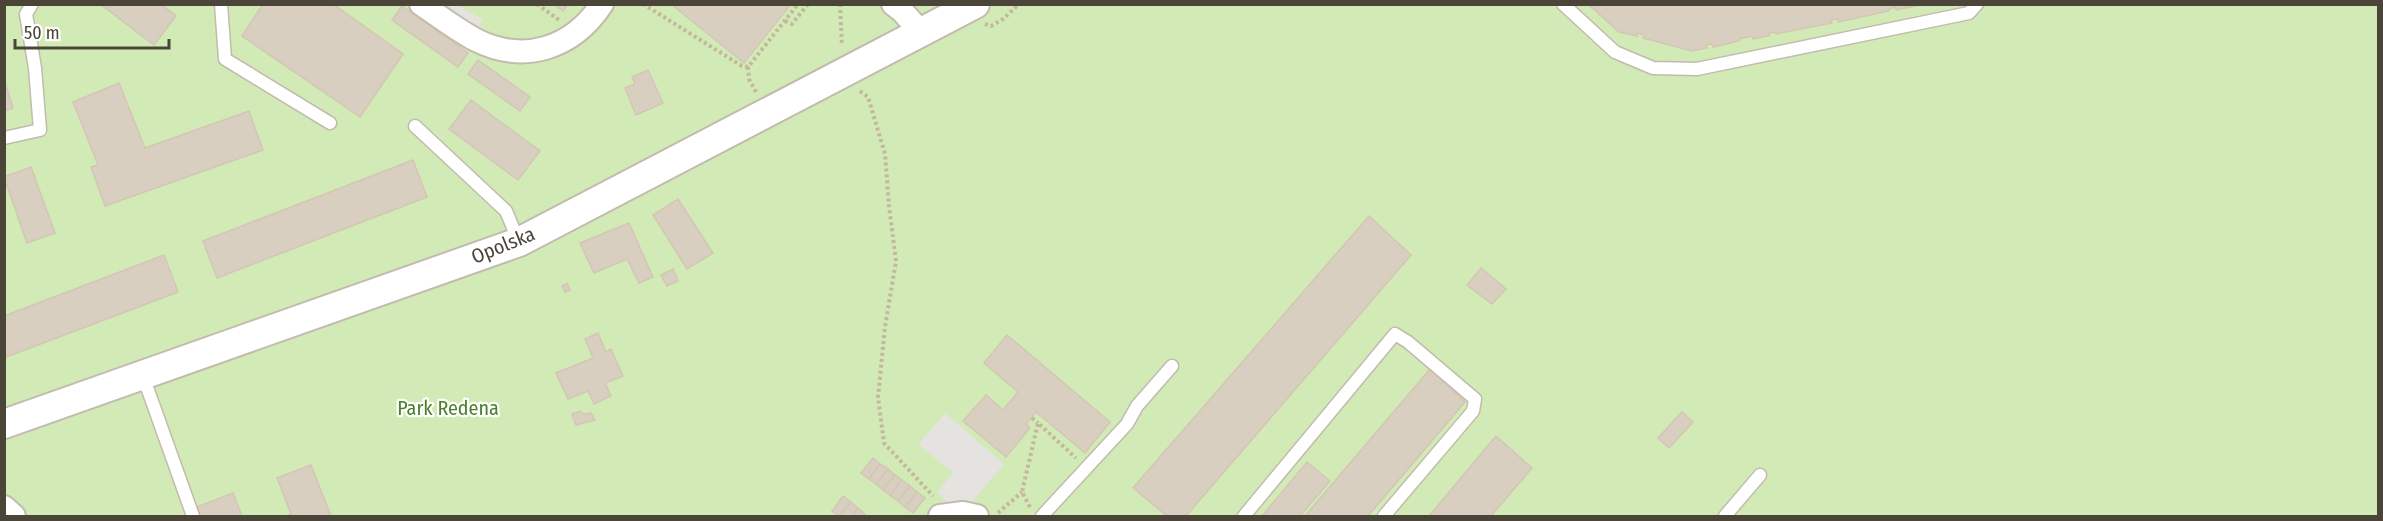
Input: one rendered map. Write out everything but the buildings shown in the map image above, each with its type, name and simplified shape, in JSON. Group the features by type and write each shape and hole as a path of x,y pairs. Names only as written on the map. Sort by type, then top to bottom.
{"street":[{"path":"421,4 477,40 504,50 527,53 548,48 572,36 602,4"},
{"path":"893,4 921,32"},
{"name":"Opolska","path":"4,424 519,242 921,32 980,14"},
{"path":"4,507 14,516"},
{"path":"940,516 963,513 977,516"}],"lane":[{"path":"4,138 40,130 35,68 26,14 32,4"},
{"path":"221,4 225,59 330,123"},
{"path":"1563,4 1616,52 1653,68 1697,69 1969,13 1977,4"},
{"path":"415,126 506,211 519,242"},
{"path":"1244,516 1395,334 1408,342 1475,399 1473,411 1384,516"},
{"path":"1038,516 1127,424 1137,406 1172,366"},
{"path":"140,375 148,390 193,516"},
{"path":"1725,516 1760,475"}],"path":[{"path":"643,4 742,66 748,67"},
{"path":"755,97 758,95 749,79 748,67 798,4"},
{"path":"785,21 792,24 808,4"},
{"path":"840,4 843,53"},
{"path":"980,14 990,26 1003,19 1019,4"},
{"path":"860,91 868,97 885,154 896,261 885,327 878,397 884,443 932,494 940,516"},
{"path":"1032,418 1081,462"},
{"path":"994,516 1022,492 1038,423"},
{"path":"1022,492 1038,516"}],"green space":[{"name":"Park Redena","path":"4,5 2378,5 2378,516 5,516"}],"shaded area":[{"path":"434,5 458,5 483,20 476,31"},
{"path":"945,413 1004,464 972,502 949,504 937,492 953,473 918,444"}]}
